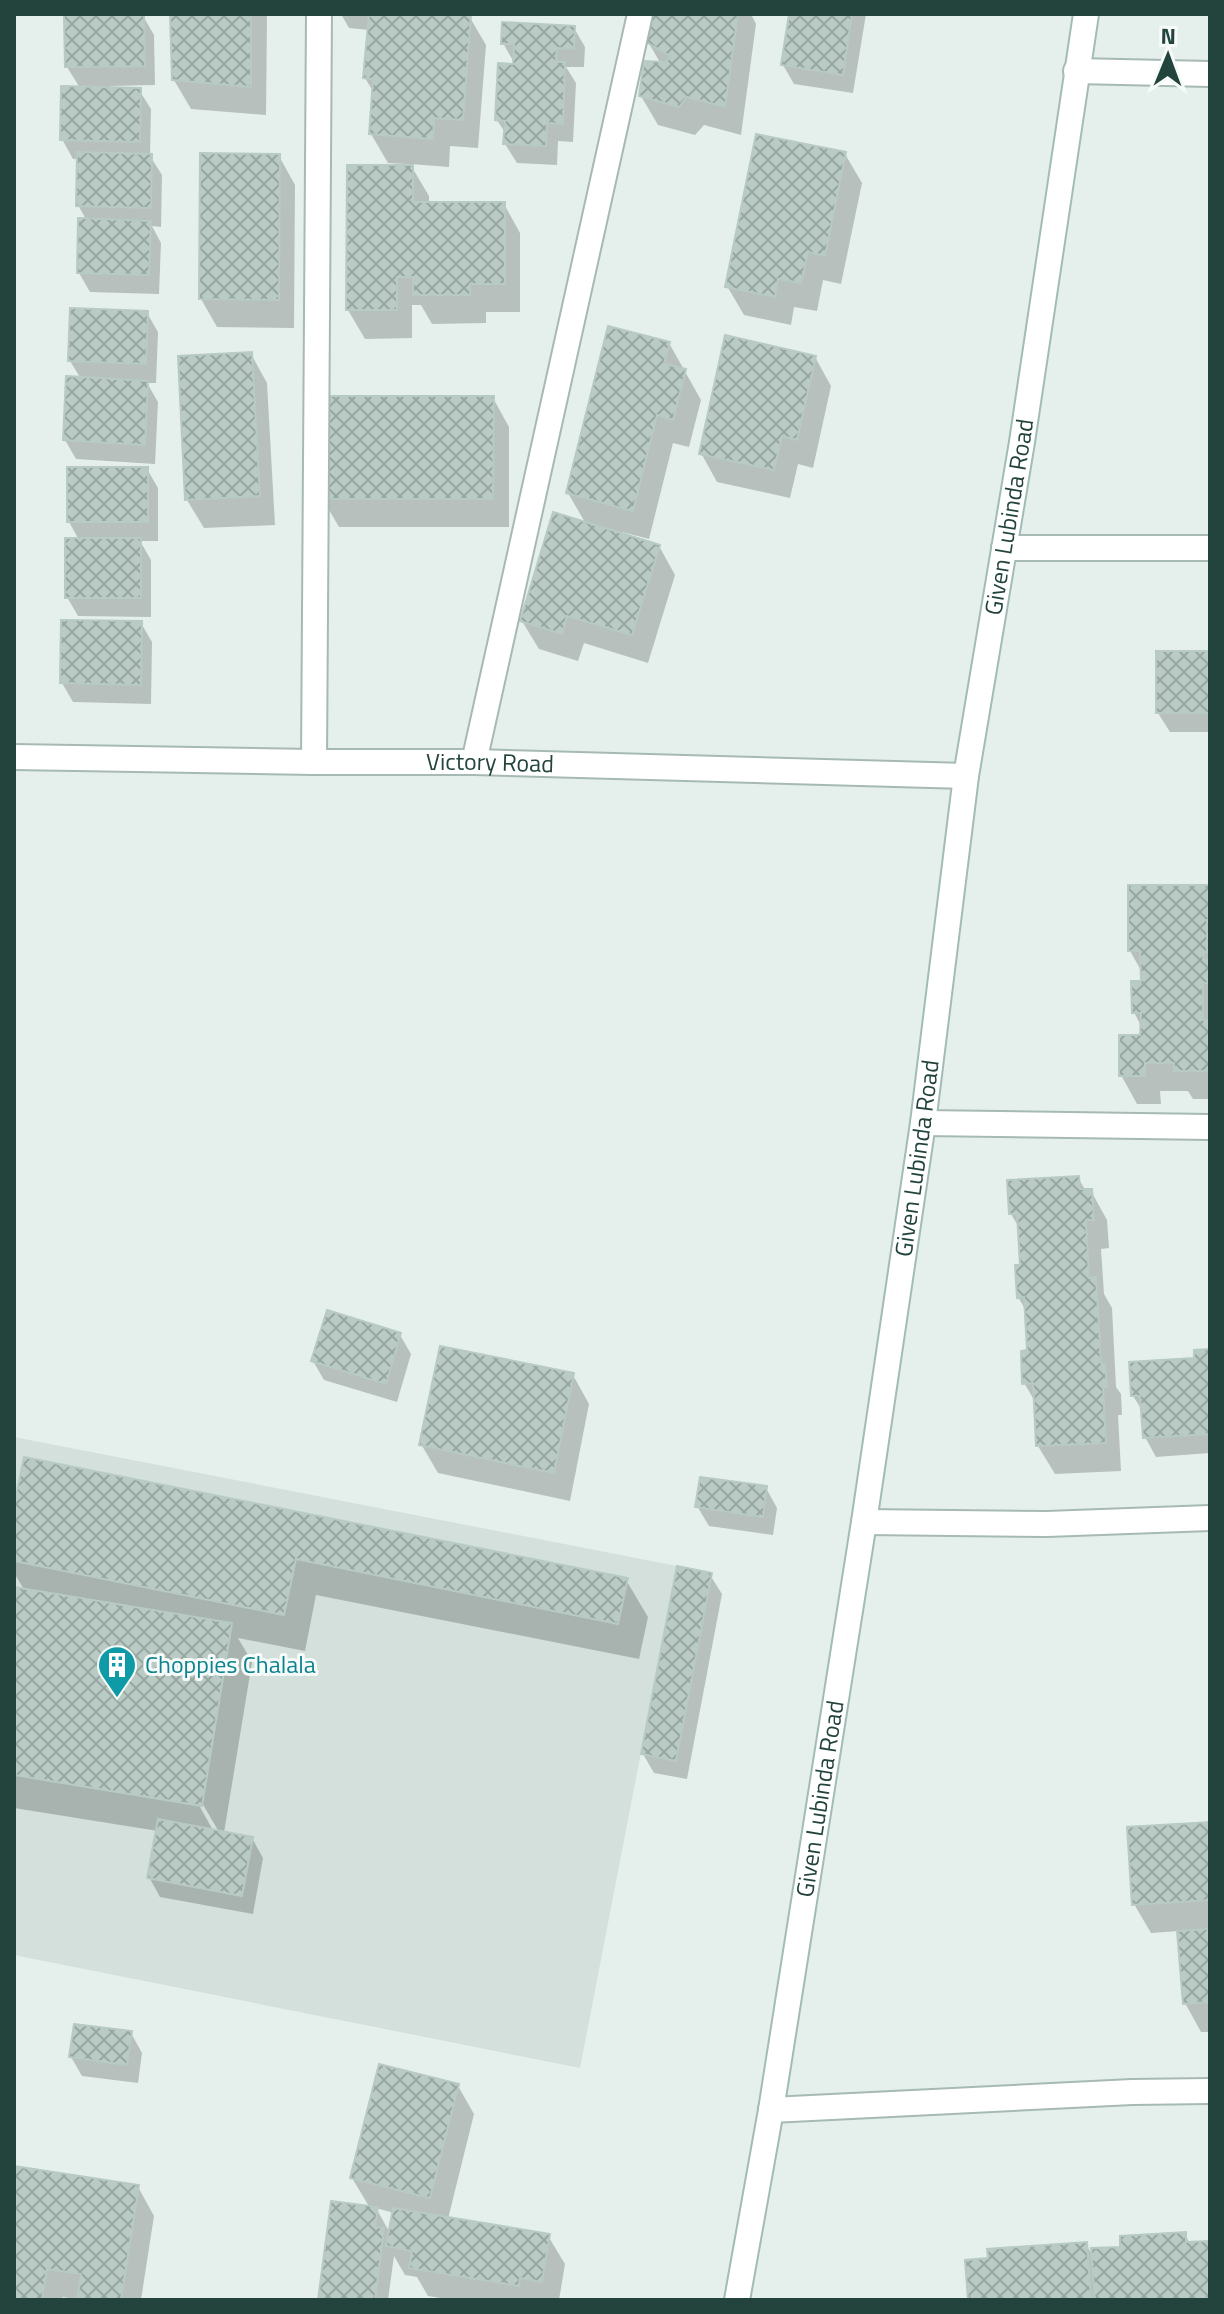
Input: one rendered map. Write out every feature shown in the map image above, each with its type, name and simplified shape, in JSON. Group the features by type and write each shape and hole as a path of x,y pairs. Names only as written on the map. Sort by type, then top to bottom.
{"street":[{"path":"314,762 319,14"},
{"path":"474,762 640,14"},
{"name":"Given Lubinda Road","path":"737,2300 771,2110 864,1522 923,1123 966,776 1086,14"},
{"path":"1076,71 1210,74"},
{"path":"1004,548 1210,548"},
{"name":"Victory Road","path":"14,757 474,762 966,776"},
{"path":"923,1123 1210,1127"},
{"path":"864,1522 1047,1524 1210,1518"},
{"path":"771,2110 1210,2091"}],"shaded area":[{"path":"14,1437 677,1566 580,2068 14,1955"}],"building":[{"path":"144,14 145,66 65,67 64,15"},
{"path":"170,14 251,14 251,87 172,80"},
{"path":"369,14 471,15 463,120 434,118 433,139 369,134 373,79 363,78"},
{"path":"651,14 738,14 725,107 687,97 679,107 639,96 644,61 666,62 670,56 646,42"},
{"path":"789,14 852,14 843,75 781,65"},
{"path":"502,22 575,26 574,49 557,48 556,62 565,62 563,124 547,123 546,146 503,144 505,121 495,120 498,63 513,64 514,44 501,44"},
{"path":"61,86 141,88 140,142 60,140"},
{"path":"756,134 846,152 825,256 808,252 801,283 778,279 775,297 725,287"},
{"path":"77,152 152,154 151,208 76,206"},
{"path":"200,153 280,154 279,300 199,299"},
{"path":"347,165 413,165 413,202 505,202 505,284 470,284 470,295 413,295 413,277 397,277 397,310 346,310"},
{"path":"78,218 151,221 149,275 77,273"},
{"path":"70,308 148,311 146,364 68,361"},
{"path":"608,326 670,342 664,364 686,369 673,420 657,415 633,511 566,493"},
{"path":"725,335 816,356 797,440 782,436 774,470 699,454"},
{"path":"252,352 260,496 185,500 178,356"},
{"path":"66,376 148,381 145,445 63,440"},
{"path":"321,396 494,396 493,499 320,499"},
{"path":"67,467 148,467 148,522 67,522"},
{"path":"553,512 660,545 632,635 567,616 562,634 520,621"},
{"path":"65,538 141,538 141,598 65,598"},
{"path":"61,620 142,621 141,685 60,683"},
{"path":"1156,651 1210,651 1210,713 1156,713"},
{"path":"1128,885 1210,885 1210,920 1207,920 1207,952 1204,952 1203,960 1210,960 1210,983 1203,983 1203,1020 1210,1020 1210,1071 1174,1071 1174,1063 1145,1063 1145,1076 1119,1076 1119,1035 1140,1035 1141,1013 1132,1013 1131,981 1141,981 1140,951 1128,951"},
{"path":"1079,1176 1080,1189 1092,1189 1094,1220 1086,1220 1089,1278 1096,1277 1101,1363 1105,1364 1106,1443 1036,1446 1033,1383 1022,1384 1021,1351 1027,1350 1024,1297 1017,1298 1015,1265 1020,1265 1017,1214 1009,1214 1007,1180"},
{"path":"327,1310 401,1333 386,1384 311,1361"},
{"path":"440,1346 574,1373 554,1473 419,1445"},
{"path":"1210,1349 1210,1434 1143,1438 1140,1396 1131,1396 1129,1362 1194,1358 1194,1350"},
{"path":"24,1457 628,1578 618,1624 296,1559 284,1615 14,1561 14,1505"},
{"path":"700,1477 767,1486 763,1517 695,1507"},
{"path":"677,1566 712,1573 676,1761 641,1754"},
{"name":"Choppies Chalala","path":"14,1587 232,1623 202,1806 14,1775"},
{"path":"158,1819 253,1837 242,1896 147,1878"},
{"path":"1210,1822 1210,1900 1132,1905 1127,1827"},
{"path":"1210,1929 1210,2002 1183,2004 1177,1931"},
{"path":"74,2024 132,2031 127,2065 69,2057"},
{"path":"379,2064 459,2084 430,2198 350,2178"},
{"path":"14,2166 139,2185 121,2300 77,2300 81,2274 47,2269 42,2300 14,2300"},
{"path":"331,2201 378,2207 375,2227 384,2228 375,2300 318,2300"},
{"path":"393,2208 550,2234 542,2282 520,2278 519,2286 409,2268 412,2251 386,2246"},
{"path":"1186,2232 1186,2242 1210,2241 1210,2298 1095,2300 1091,2248 1120,2247 1120,2236"},
{"path":"1087,2242 1091,2300 968,2300 965,2260 988,2258 987,2249"}],"place":[{"name":"Choppies Chalala","path":"117,1699"}]}
